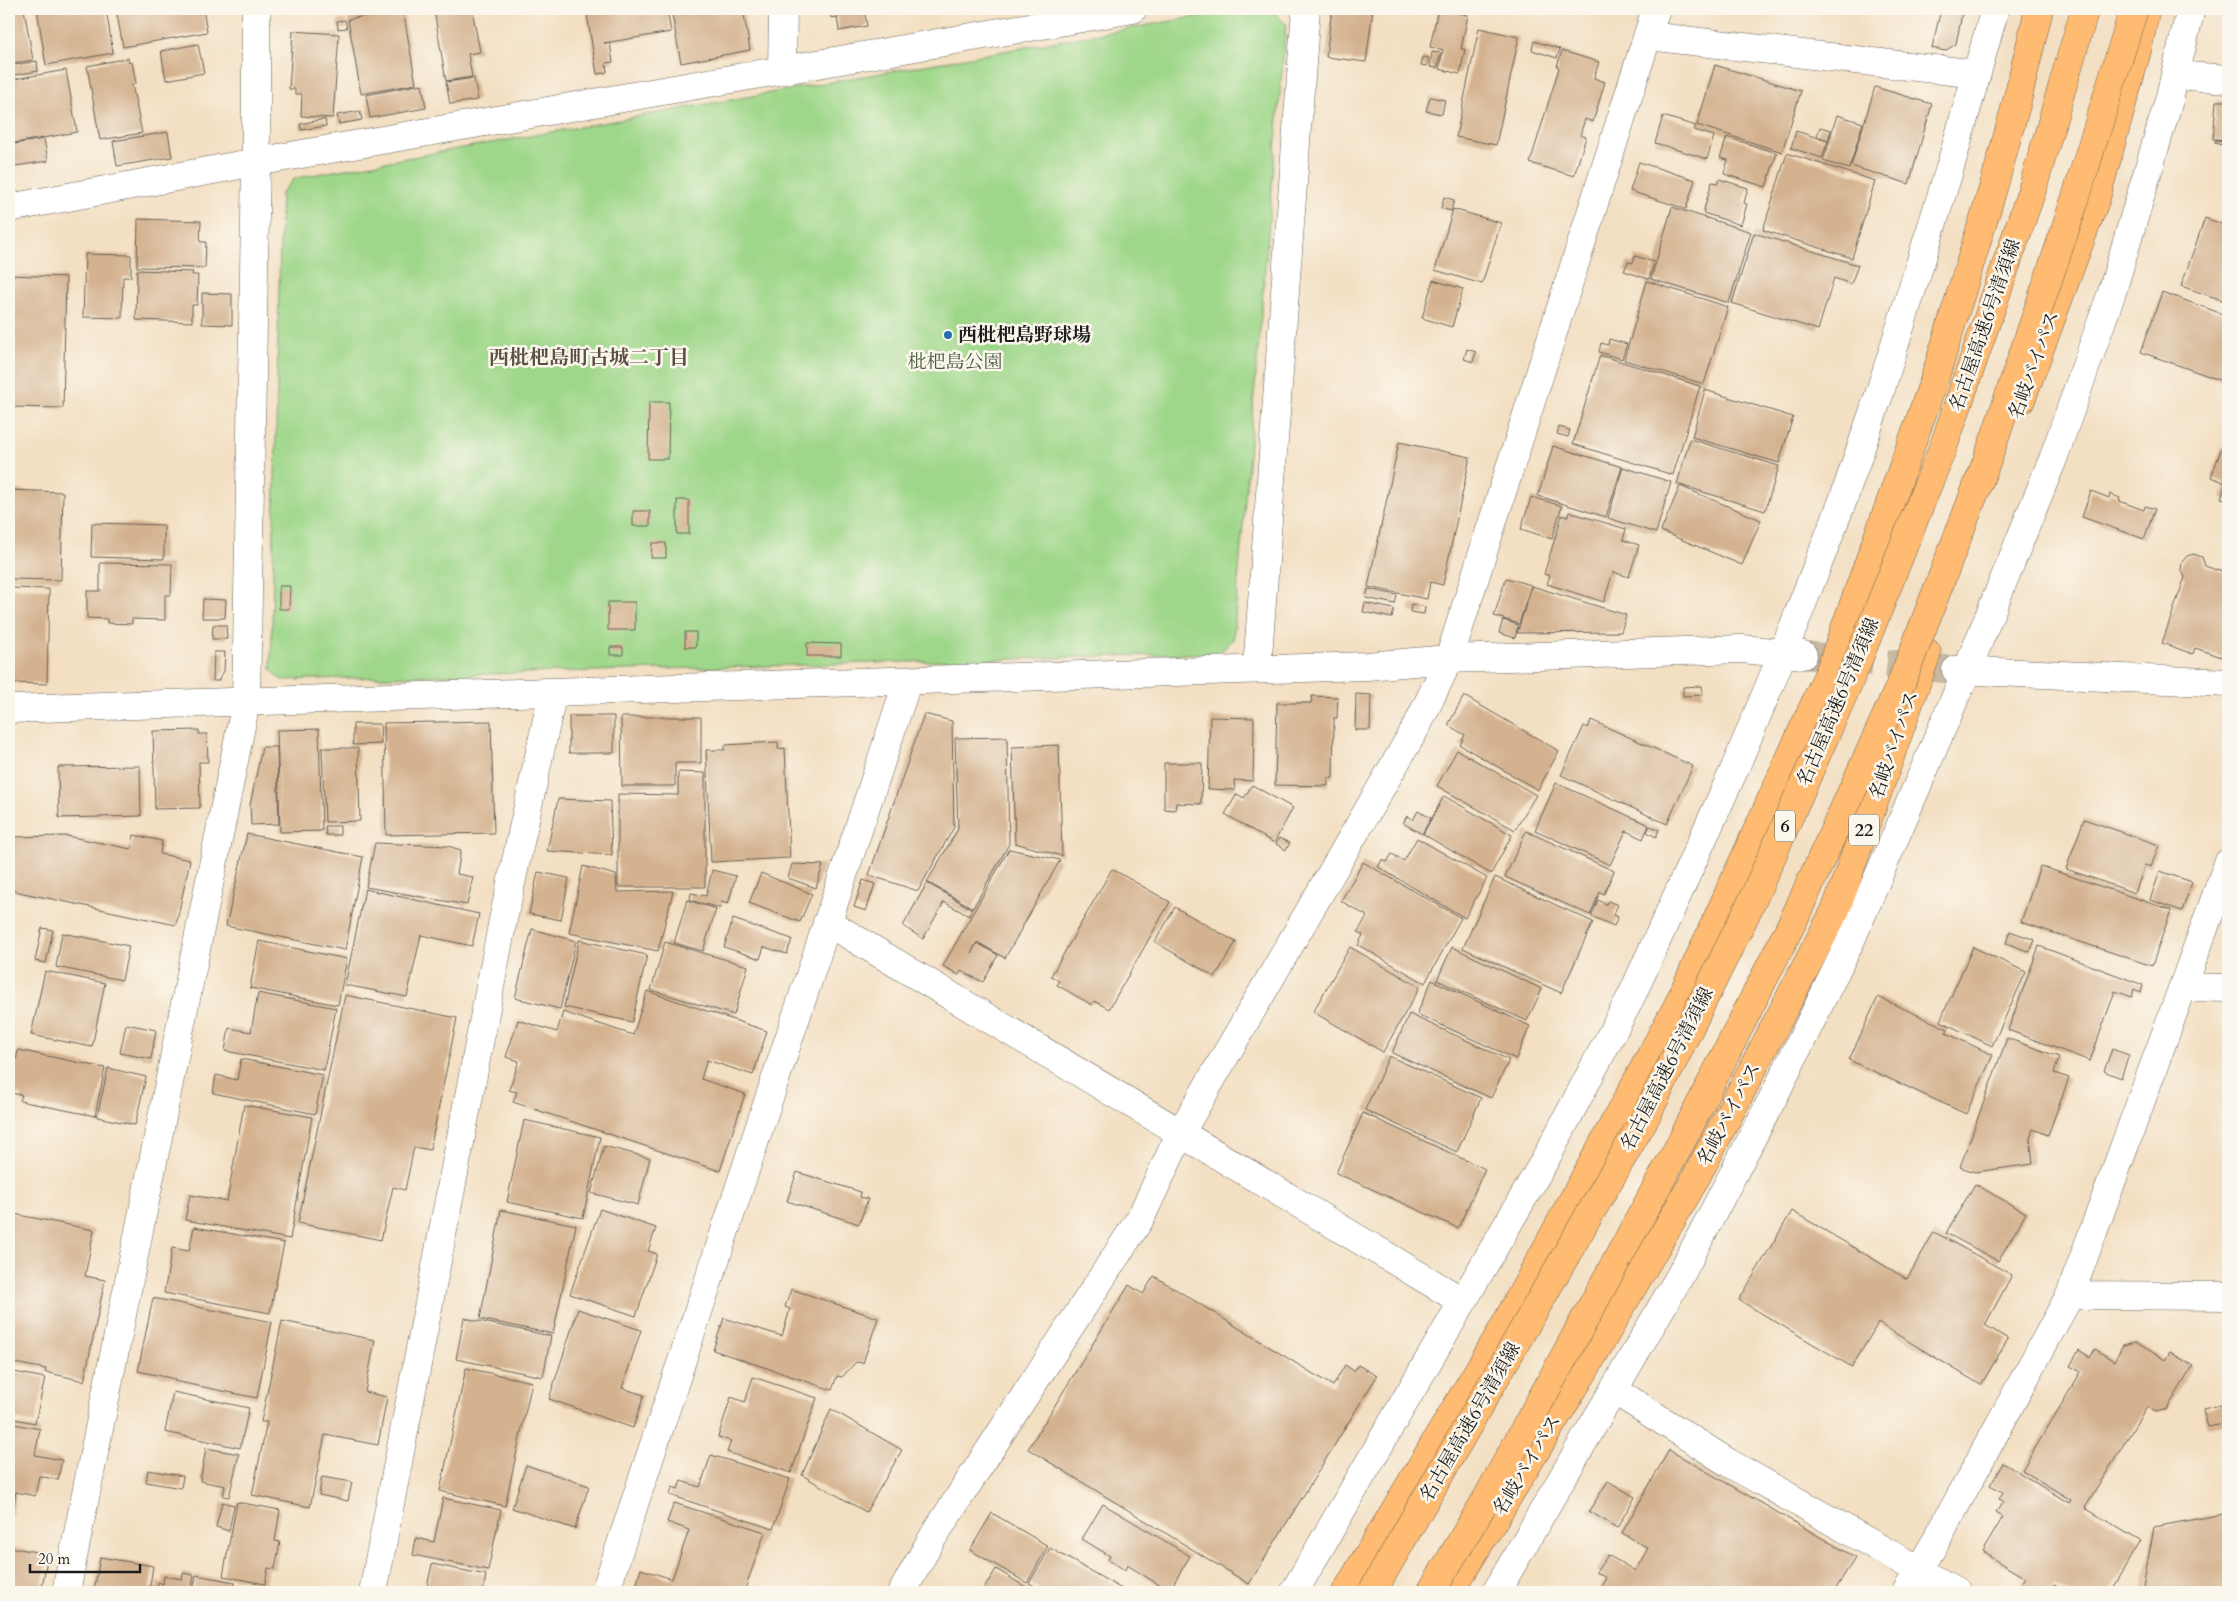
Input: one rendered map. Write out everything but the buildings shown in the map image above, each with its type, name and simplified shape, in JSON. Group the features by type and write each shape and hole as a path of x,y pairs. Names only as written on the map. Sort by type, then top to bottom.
{"highway":[{"path":"1346,1592 1503,1329 1676,1007 1830,670 1935,378 1997,176 2039,9"},
{"name":"名古屋高速6号清須線","path":"1372,1592 1645,1118 1753,899 1854,670 1945,442 2032,186 2085,9"},
{"path":"1431,1592 1487,1498 1678,1150 1794,919 1902,681 1988,458 2075,200 2134,9"},
{"name":"名岐バイパス","path":"1450,1592 1584,1371 1693,1183 1836,909 1919,674 2096,198 2138,47 2146,9"}],"street":[{"path":"66,1592 246,702 256,162 256,9"},
{"path":"782,70 783,9"},
{"path":"9,208 256,162 1133,9"},
{"path":"1257,669 1306,9"},
{"path":"902,1592 933,1537 1140,1219 1181,1132 1418,724 1450,659 1656,9"},
{"path":"1294,1592 1545,1160 1630,997 1735,768 1793,654 1879,395 1949,170 1996,9"},
{"path":"1496,1592 1681,1274 1776,1092 1842,958 1961,670 2053,459 2117,274 2175,75 2191,9"},
{"path":"1648,36 1977,74"},
{"path":"2175,75 2228,79"},
{"path":"9,709 1367,666 1450,659 1742,649 1793,654"},
{"path":"1961,670 2228,684"},
{"path":"605,1592 908,680"},
{"path":"373,1592 503,920 553,692"},
{"path":"1912,1582 2070,1295 2228,863"},
{"path":"827,922 1462,1301"},
{"path":"2183,987 2228,988"},
{"path":"2070,1295 2228,1296"},
{"path":"1614,1390 1912,1582 1957,1592"}],"green space":[{"name":"枇杷島公園","path":"1238,9 1272,9 1286,25 1233,640 1219,653 281,680 271,669 281,193 295,178"}],"tunnel":[{"path":"1803,655 1956,670"}],"place":[{"name":"西枇杷島野球場","path":"948,335"}],"district":[{"name":"西枇杷島町古城二丁目","path":"589,357"}]}
